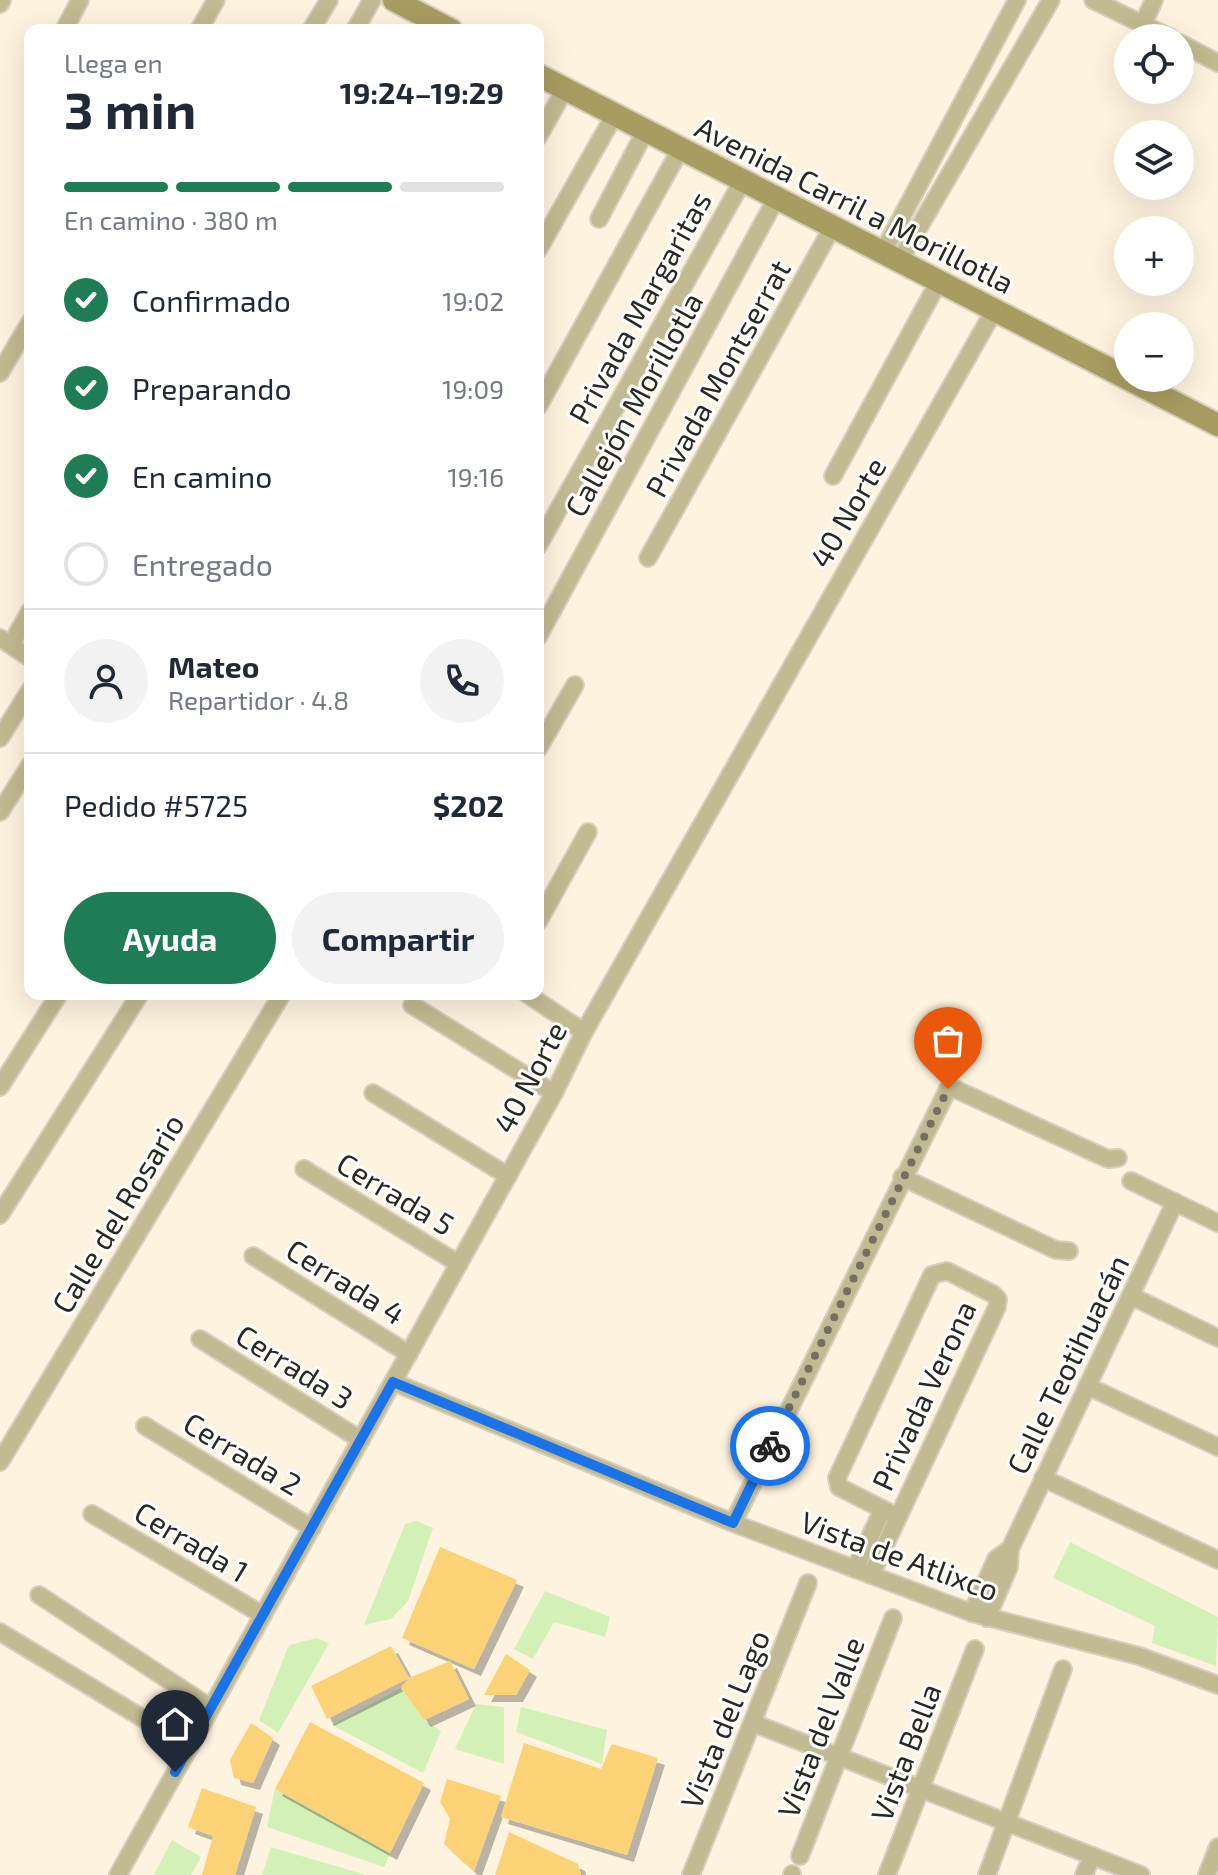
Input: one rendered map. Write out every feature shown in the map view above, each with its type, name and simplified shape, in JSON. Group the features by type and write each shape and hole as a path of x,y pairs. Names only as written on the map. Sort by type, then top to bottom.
{"street":[{"path":"67,24 80,0"},
{"path":"202,24 216,0"},
{"path":"315,24 329,0"},
{"path":"358,24 372,0"},
{"path":"394,0 440,24"},
{"path":"892,256 910,201 1017,0"},
{"path":"892,256 927,209 1051,0"},
{"path":"1093,0 1143,24 1154,0"},
{"path":"1194,50 1218,63"},
{"name":"Avenida Carril a Morillotla","path":"544,78 1218,425"},
{"path":"544,126 565,89"},
{"path":"544,239 615,114"},
{"path":"599,219 646,130"},
{"path":"544,396 681,148"},
{"name":"Privada Margaritas","path":"544,535 743,180"},
{"name":"Callejón Morillotla","path":"544,626 777,197"},
{"path":"910,201 927,209"},
{"name":"Privada Montserrat","path":"648,558 833,226"},
{"path":"833,476 939,281"},
{"name":"40 Norte","path":"118,1875 554,1093 584,1032 995,309"},
{"path":"0,373 24,332"},
{"path":"24,618 5,642 24,654"},
{"path":"544,739 575,685"},
{"path":"0,738 24,700"},
{"path":"0,812 24,774"},
{"path":"544,911 588,832"},
{"path":"0,1087 55,1000"},
{"path":"0,1215 136,1000"},
{"name":"Calle del Rosario","path":"0,1462 278,1000"},
{"path":"536,1000 584,1032"},
{"path":"412,1005 554,1093"},
{"path":"733,1523 948,1089 957,1090 1108,1159 1118,1158"},
{"path":"373,1093 508,1176"},
{"name":"Cerrada 5","path":"304,1169 459,1264"},
{"path":"902,1177 1056,1250 1069,1251"},
{"path":"1131,1181 1218,1223"},
{"name":"Calle Teotihuacán","path":"979,1615 1009,1567 1010,1549 1175,1202"},
{"name":"Cerrada 4","path":"253,1256 409,1354"},
{"name":"Privada Verona","path":"863,1572 890,1513 997,1307 998,1299 993,1294 947,1271 932,1275 837,1478 839,1487 890,1513"},
{"path":"1131,1296 1218,1338"},
{"name":"Cerrada 3","path":"200,1339 361,1440"},
{"name":"Vista de Atlixco","path":"393,1382 733,1523 979,1615 1139,1656 1218,1685"},
{"path":"1087,1386 1218,1447"},
{"name":"Cerrada 2","path":"145,1426 312,1528"},
{"path":"1043,1478 1218,1560"},
{"name":"Cerrada 1","path":"92,1514 263,1615"},
{"name":"Vista del Lago","path":"691,1875 808,1583"},
{"path":"39,1595 211,1708"},
{"name":"Vista del Valle","path":"800,1856 893,1618"},
{"path":"0,1632 190,1747"},
{"name":"Vista Bella","path":"887,1875 975,1649"},
{"path":"987,1875 1063,1669"},
{"path":"753,1723 1092,1856 1112,1870 1141,1875"},
{"path":"1207,1875 1218,1847"},
{"path":"1084,1875 1092,1856"}],"green space":[{"path":"417,1521 433,1528 408,1601 391,1619 364,1625 405,1524"},
{"path":"1070,1542 1218,1617 1216,1666 1152,1643 1155,1626 1053,1578"},
{"path":"545,1591 610,1617 605,1637 554,1622 533,1659 514,1649"},
{"path":"317,1638 329,1643 278,1733 259,1720 289,1645"},
{"path":"401,1688 424,1720 441,1731 423,1773 332,1725"},
{"path":"476,1704 504,1707 504,1764 455,1749"},
{"path":"521,1707 607,1730 602,1764 516,1732"},
{"path":"275,1789 390,1853 384,1867 267,1827"},
{"path":"172,1840 201,1857 191,1875 154,1875"},
{"path":"271,1847 366,1875 262,1875"}],"building":[{"path":"440,1547 517,1580 474,1669 402,1638"},
{"path":"391,1646 409,1678 327,1719 311,1686"},
{"path":"506,1654 530,1670 516,1695 484,1695"},
{"path":"450,1661 469,1699 424,1720 401,1688 409,1678"},
{"path":"310,1722 424,1783 390,1853 275,1789"},
{"path":"251,1723 273,1738 253,1783 234,1778 230,1760"},
{"path":"524,1743 601,1769 612,1744 658,1758 627,1855 501,1817"},
{"path":"447,1779 501,1796 474,1871 444,1844 450,1819 440,1802"},
{"path":"202,1788 256,1807 235,1875 202,1875 213,1836 188,1827"},
{"path":"509,1832 578,1864 581,1875 495,1875"}],"way so far":[{"path":"770,1446 942,1095 948,1089"}],"route":[{"path":"175,1772 393,1382 733,1523 770,1446"}]}
